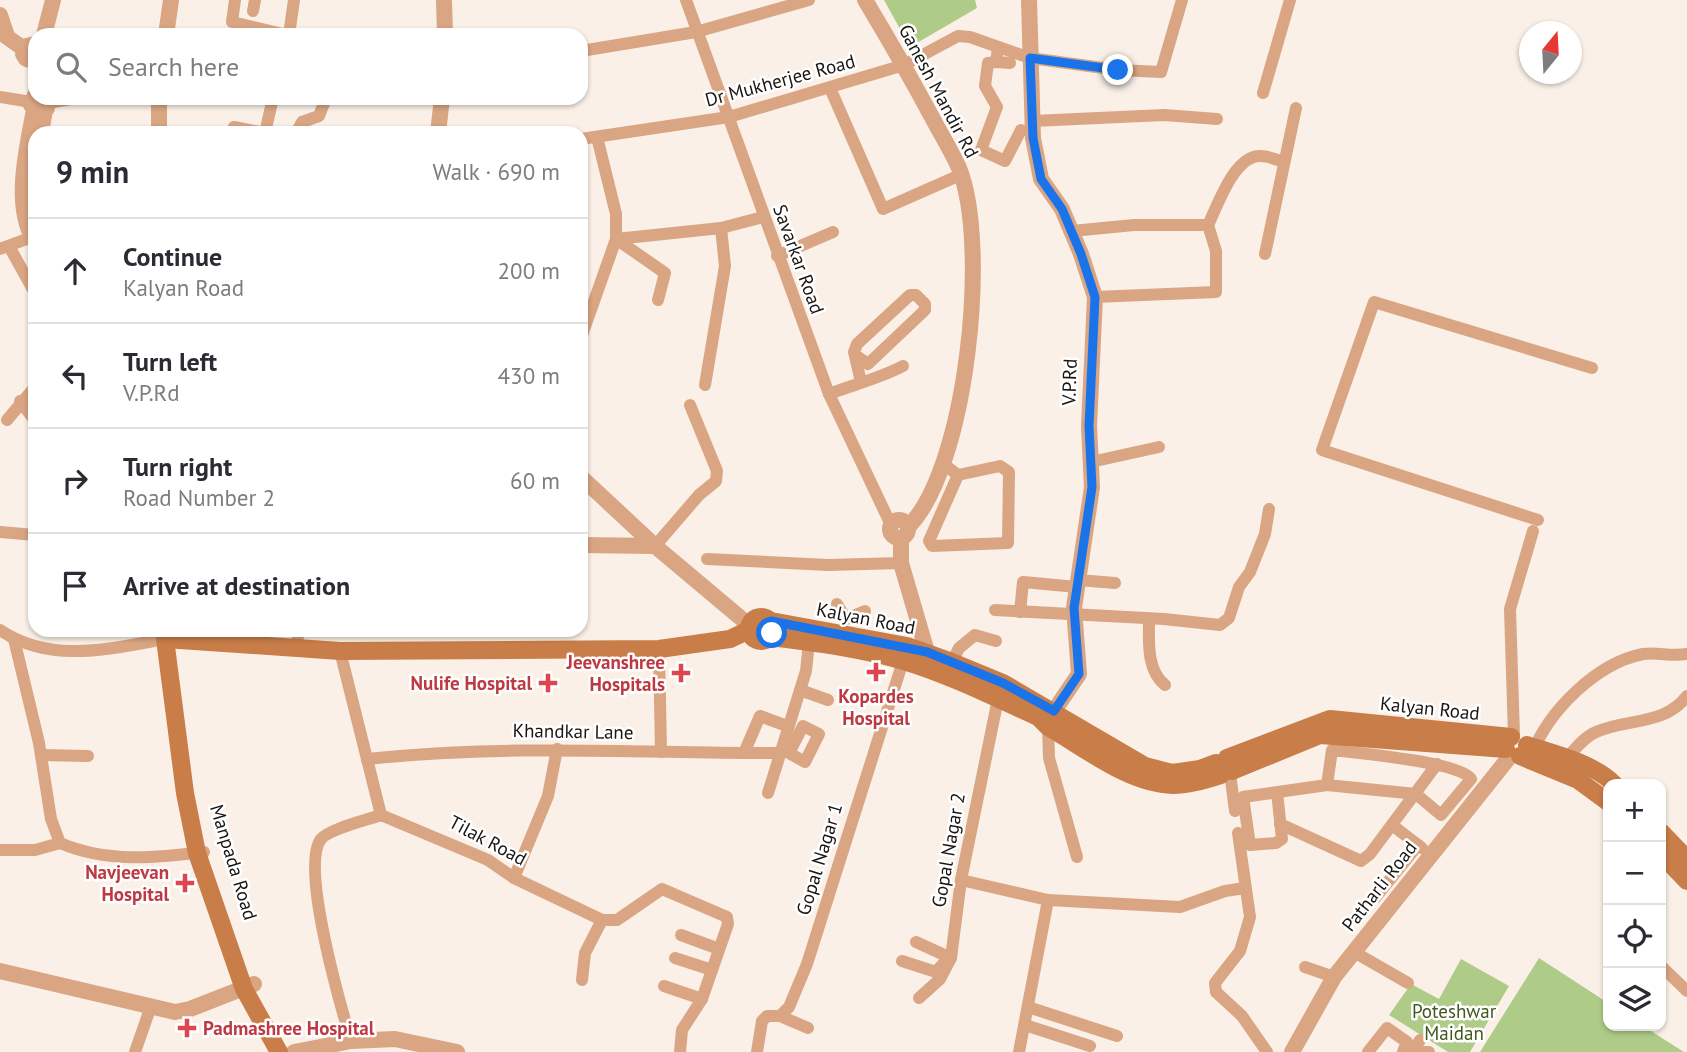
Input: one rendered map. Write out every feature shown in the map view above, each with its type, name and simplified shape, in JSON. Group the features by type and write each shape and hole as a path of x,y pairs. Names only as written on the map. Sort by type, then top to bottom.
{"main road":[{"name":"Kalyan Road","path":"759,629 844,626 927,652 1003,683 1139,778 1172,785 1197,782 1225,768 1320,736 1519,748 1567,758 1605,779"},
{"name":"Kalyan Road","path":"759,629 903,661 1038,717 1051,719"},
{"path":"195,637 340,652 660,649 730,639 759,629"},
{"name":"Manpada Road","path":"170,637 185,793 201,853 249,986 279,1052"},
{"name":"Kalyan Road","path":"1519,748 1578,780 1603,798"},
{"path":"1666,837 1687,859"},
{"path":"1666,859 1687,881"},
{"name":"Manpada Road","path":"249,986 291,1052"}],"street":[{"path":"46,28 53,0"},
{"path":"167,28 170,0"},
{"path":"235,0 232,22 265,28"},
{"path":"283,28 294,0"},
{"path":"444,0 445,28"},
{"name":"Savarkar Road","path":"686,0 829,394 891,525"},
{"path":"588,50 696,32 809,0"},
{"name":"Ganesh Mandir Rd","path":"865,0 904,65 961,174 974,250 974,285 962,390 935,488 919,516 904,533"},
{"name":"V.P.Rd","path":"1029,0 1030,58 1025,127 1041,179 1062,209 1095,297 1092,487 1074,616 1079,674 1051,719"},
{"path":"904,65 958,36 970,37 1030,58 1118,70 1161,72 1182,0"},
{"path":"1263,93 1290,0"},
{"path":"0,15 3,34 28,55"},
{"path":"996,62 998,48"},
{"path":"1010,63 988,63 985,86 996,101 996,115 981,150 1005,161 1025,127 1164,115 1217,119"},
{"name":"Dr Mukherjee Road","path":"588,138 729,117 904,65"},
{"path":"830,88 883,209 961,174"},
{"path":"0,97 28,101"},
{"path":"40,105 41,126"},
{"path":"35,126 40,105"},
{"path":"159,105 159,126"},
{"path":"267,126 271,105"},
{"path":"300,126 302,122 319,116 324,105"},
{"path":"439,126 441,105"},
{"path":"1265,254 1296,108"},
{"path":"588,318 616,239 616,214 597,137"},
{"path":"1095,297 1216,292 1216,251 1209,225 1224,188 1248,159 1260,156 1283,162"},
{"path":"28,162 24,181 28,217"},
{"path":"616,239 721,228 763,217"},
{"path":"1072,232 1134,225 1209,225"},
{"path":"705,385 725,267 721,228"},
{"path":"777,256 833,232"},
{"path":"616,239 665,273 658,300"},
{"path":"28,241 5,248 28,282"},
{"path":"855,355 868,364 925,310 925,304 916,295 910,295 857,344 855,355 861,382"},
{"path":"1519,748 1510,609 1535,525 1322,450 1374,302 1592,368"},
{"path":"829,394 861,382 869,383 903,366"},
{"path":"7,420 28,394"},
{"path":"20,401 28,412"},
{"path":"588,545 655,546 699,495 716,481 717,471 690,405"},
{"path":"1091,462 1159,447"},
{"path":"942,463 957,475"},
{"path":"1000,466 1007,468 1008,543 932,546 929,541 957,475 1000,466"},
{"path":"588,484 655,546 759,629"},
{"path":"995,610 1149,618 1220,625 1229,618 1239,587 1250,572 1265,534 1269,509"},
{"path":"891,525 892,536 904,533 901,563 927,652"},
{"path":"0,532 28,534"},
{"path":"707,559 828,565 901,563"},
{"path":"1020,612 1023,582 1115,583"},
{"path":"837,604 844,626 865,611"},
{"path":"1149,618 1150,652 1156,678 1165,685"},
{"path":"0,630 14,639 47,651 92,652 157,637"},
{"path":"952,662 959,648 975,635 996,641"},
{"path":"296,649 298,637"},
{"path":"14,639 41,755 51,819 60,843"},
{"path":"768,793 778,753 789,733 806,671 808,642"},
{"path":"660,649 661,752"},
{"path":"340,652 381,815 326,835 318,845 316,878 322,926 351,1041"},
{"path":"1519,748 1605,667 1645,653 1675,656 1687,654"},
{"name":"Gopal Nagar 1","path":"757,1052 762,1021 767,1016 780,1016 789,1007 807,964 862,782 903,661"},
{"path":"800,690 828,700"},
{"path":"1567,758 1595,732 1649,721 1679,706 1687,696"},
{"name":"Gopal Nagar 2","path":"919,998 940,979 948,956 998,699"},
{"path":"744,753 760,716 789,733"},
{"path":"1051,719 1049,758 1077,857"},
{"name":"Patharli Road","path":"1292,1052 1334,977 1354,952 1406,872 1519,748"},
{"path":"514,878 548,796 557,749"},
{"name":"Khandkar Lane","path":"367,759 455,750 778,753"},
{"path":"1267,1052 1242,1016 1216,992 1215,983 1244,940 1250,917 1245,888 1241,821 1243,797 1326,785 1416,794 1441,815 1470,782 1468,775 1437,764 1332,750 1326,785"},
{"path":"41,755 88,756"},
{"path":"1280,824 1361,861 1392,825 1437,764"},
{"path":"1225,768 1248,843 1253,846 1280,842 1278,792"},
{"name":"Tilak Road","path":"381,815 488,860 514,878 602,920"},
{"path":"1392,825 1424,850"},
{"path":"0,850 35,850 60,843 88,855 156,858 201,853"},
{"path":"1375,898 1406,872"},
{"path":"961,880 1048,900 1180,907 1225,891 1245,888"},
{"path":"582,979 585,953 602,920 617,920 662,889 724,914 728,924 702,999 686,1019 680,1052"},
{"path":"1019,1052 1048,900"},
{"path":"681,935 719,949"},
{"path":"902,961 939,972 948,956 916,942"},
{"path":"1354,952 1408,983"},
{"path":"677,960 711,972"},
{"path":"1305,967 1334,977"},
{"path":"1663,968 1687,991"},
{"path":"0,971 183,1011 249,986"},
{"path":"664,986 702,999"},
{"path":"135,1052 151,1006"},
{"path":"1028,1007 1117,1036"},
{"path":"780,1016 808,1028"},
{"path":"1025,1025 1090,1046"},
{"path":"1367,1052 1387,1028 1407,1042 1403,1052"},
{"path":"291,1052 351,1041 395,1039 457,1052"}],"green space":[{"path":"884,0 975,0 977,8 910,47"},
{"path":"1539,958 1603,1000 1603,1031 1651,1031 1684,1052 1480,1052"},
{"name":"Poteshwar Maidan","path":"1461,959 1509,986 1470,1052 1448,1052 1389,1015 1411,984 1439,999"}],"place":[{"name":"Kopardes Hospital","path":"876,672"},
{"name":"Jeevanshree Hospitals","path":"681,673"},
{"name":"Nulife Hospital","path":"548,683"},
{"name":"Navjeevan Hospital","path":"185,883"},
{"name":"Padmashree Hospital","path":"187,1028"}],"route":[{"path":"772,633 771,621 906,646 1003,683 1054,711 1079,674 1074,608 1092,487 1089,426 1095,297 1062,209 1041,179 1033,138 1030,58 1118,70"}]}
